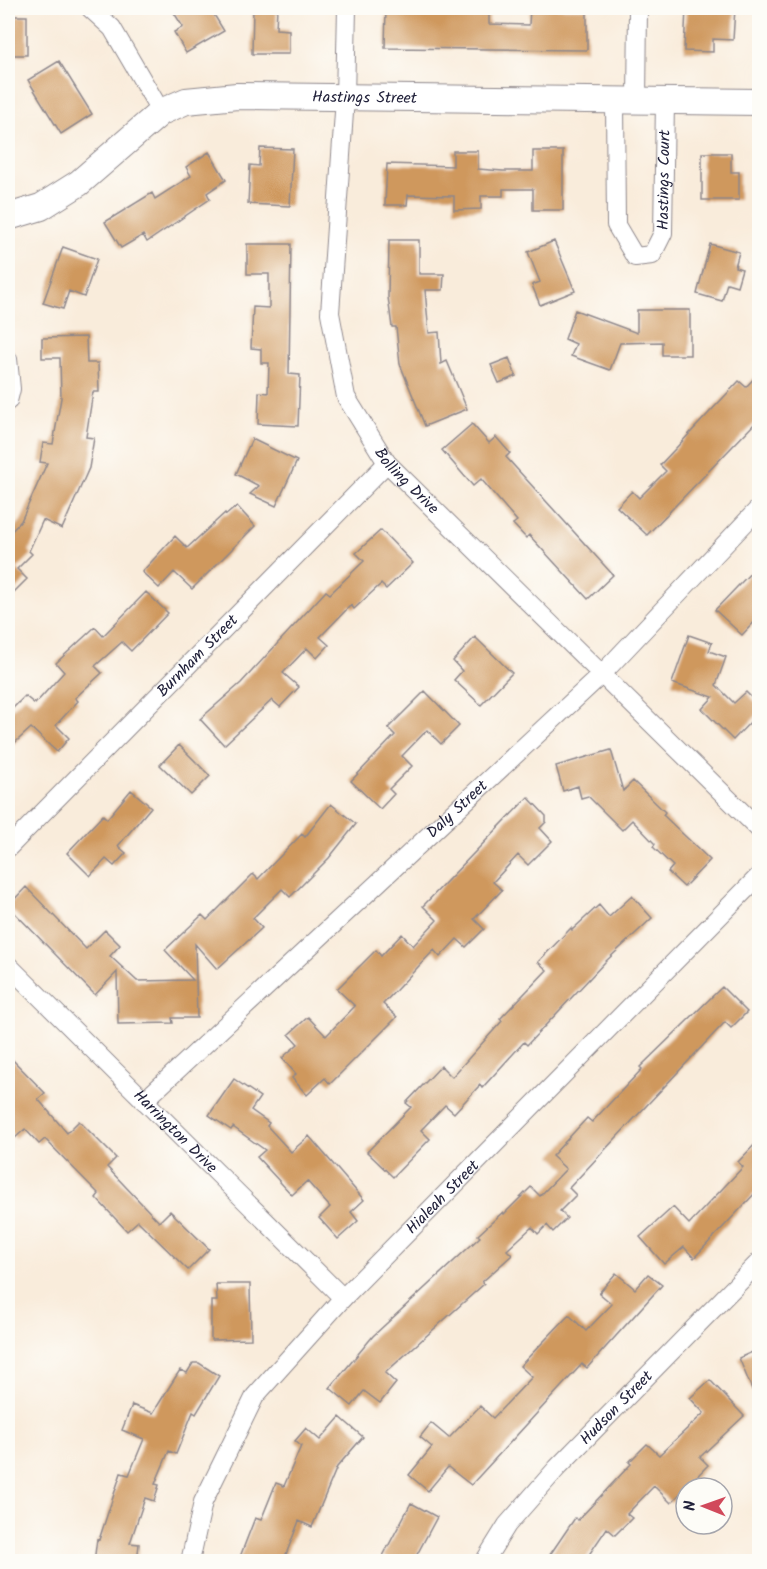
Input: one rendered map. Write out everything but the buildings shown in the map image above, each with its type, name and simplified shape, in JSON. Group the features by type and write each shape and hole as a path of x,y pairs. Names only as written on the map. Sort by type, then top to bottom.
{"street":[{"path":"90,8 112,28 161,112"},
{"name":"Bolling Drive","path":"347,8 345,98 330,313 346,397 387,463 759,830"},
{"path":"626,101 638,8"},
{"name":"Hastings Street","path":"8,217 41,207 79,183 161,112 186,101 237,96 759,102"},
{"name":"Hastings Court","path":"626,101 616,225 635,257 652,255 663,233 665,101"},
{"path":"8,359 10,389 8,401"},
{"name":"Burnham Street","path":"8,848 387,463"},
{"name":"Daly Street","path":"144,1101 602,674 759,507"},
{"name":"Hialeah Street","path":"190,1562 203,1502 255,1396 343,1298 759,875"},
{"name":"Harrington Drive","path":"8,965 343,1298"},
{"name":"Hudson Street","path":"484,1562 507,1524 557,1468 759,1261"}]}
